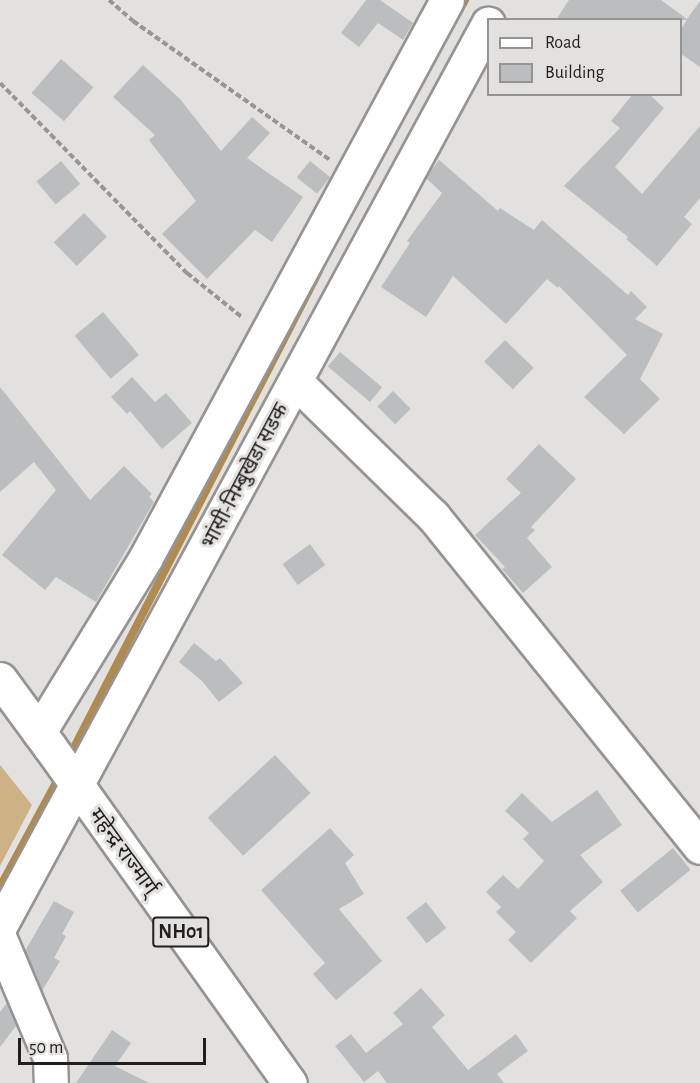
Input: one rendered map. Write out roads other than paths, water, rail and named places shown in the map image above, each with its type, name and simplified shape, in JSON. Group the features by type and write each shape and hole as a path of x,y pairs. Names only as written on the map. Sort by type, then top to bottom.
{"main road":[{"path":"44,739 146,559 447,0"},
{"path":"492,18 501,0"},
{"name":"भांसी-निम्बुखेडा सडक","path":"0,926 74,784 296,382 487,28"},
{"path":"296,382 433,516 700,847"},
{"name":"महेन्द्र राज्मार्ग्","path":"0,679 290,1083"},
{"path":"0,939 50,1058 51,1083"}],"waterway":[{"path":"457,14 465,0"},
{"path":"68,759 319,271"},
{"path":"0,887 60,775"}]}
